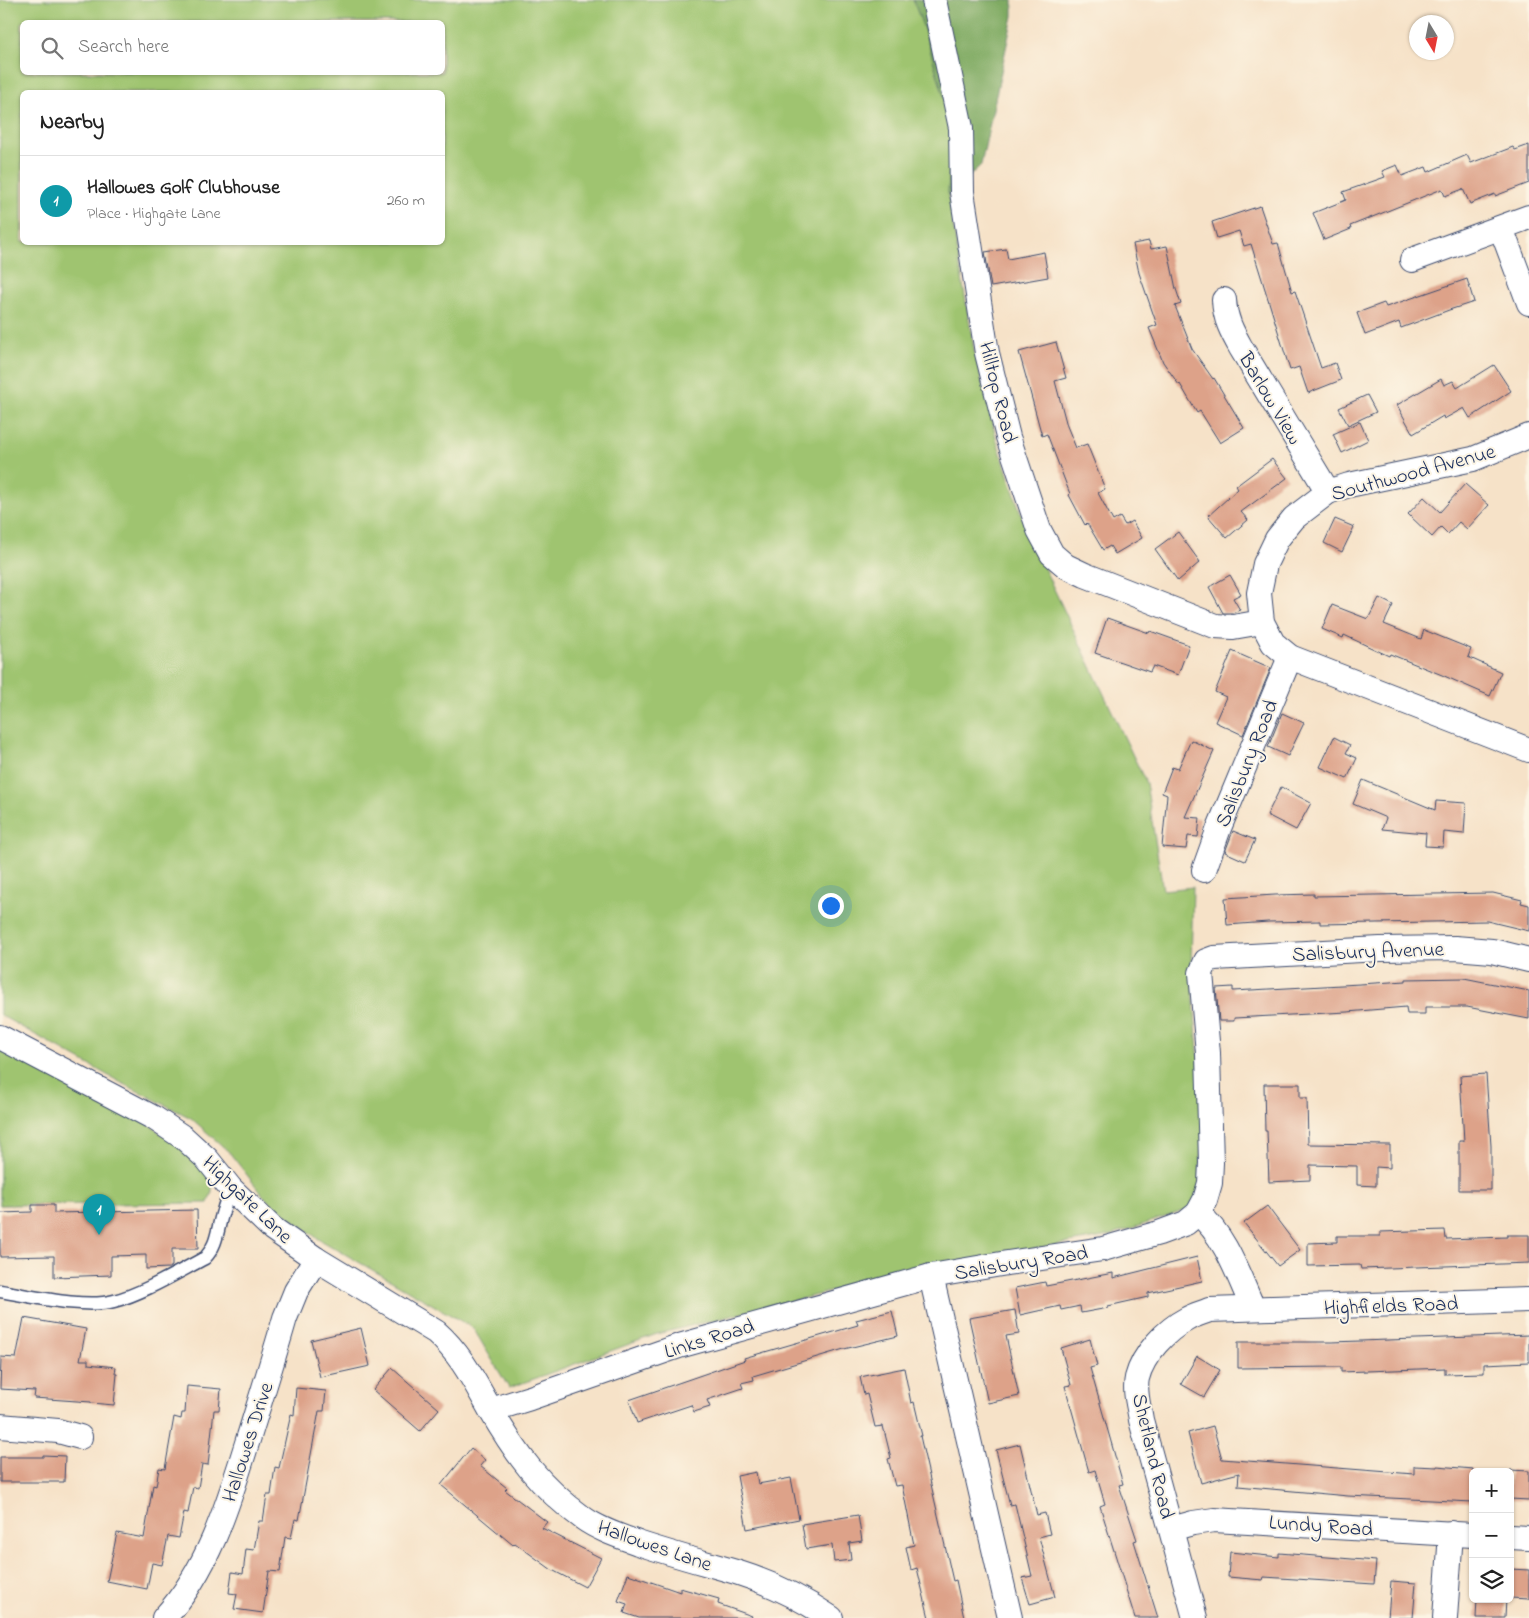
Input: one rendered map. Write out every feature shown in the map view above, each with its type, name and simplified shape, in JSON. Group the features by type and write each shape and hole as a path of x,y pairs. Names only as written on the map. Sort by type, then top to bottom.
{"street":[{"name":"Hilltop Road","path":"934,0 961,128 962,192 988,353 1008,437 1039,530 1052,554 1066,566 1085,575 1215,626 1233,628 1262,622"},
{"path":"1412,260 1529,217"},
{"path":"1501,228 1529,303"},
{"name":"Barlow View","path":"1224,300 1225,314 1233,334 1328,492"},
{"name":"Southwood Avenue","path":"1262,622 1259,593 1265,564 1277,539 1294,518 1328,492 1349,485 1473,459 1529,436"},
{"path":"1262,622 1273,643 1290,656 1529,750"},
{"name":"Salisbury Road","path":"1204,870 1219,828 1290,656"},
{"name":"Salisbury Avenue","path":"1198,1213 1205,1200 1210,1183 1211,1163 1208,1053 1201,973 1206,961 1214,958 1352,950 1455,948 1492,951 1529,960"},
{"name":"Highgate Lane","path":"0,1037 154,1118 184,1138 207,1159 231,1189 273,1229 316,1259 436,1332 449,1343 463,1361 490,1410"},
{"path":"1198,1213 1210,1223 1222,1241 1253,1308"},
{"name":"Salisbury Road","path":"1010,1618 931,1276 1007,1262 1103,1249 1186,1223 1198,1213"},
{"name":"Hallowes Drive","path":"164,1618 194,1577 215,1537 229,1500 285,1318 296,1291 316,1259"},
{"name":"Links Road","path":"490,1410 680,1346 931,1276"},
{"name":"Highfields Road","path":"1253,1308 1529,1300"},
{"name":"Shetland Road","path":"1195,1618 1141,1420 1136,1394 1138,1378 1142,1364 1156,1344 1175,1326 1209,1310 1253,1308"},
{"name":"Hallowes Lane","path":"490,1410 531,1472 559,1500 584,1519 618,1536 673,1555 740,1574 774,1587 810,1604 831,1618"},
{"path":"0,1426 58,1431 80,1436"},
{"name":"Lundy Road","path":"1171,1529 1214,1520 1462,1534"},
{"path":"1445,1618 1462,1534"},
{"path":"1514,1537 1529,1538"}],"lane":[{"path":"0,1291 89,1304 114,1301 135,1293 205,1258 216,1242 223,1211 231,1189"}],"green space":[{"path":"0,0 913,0 923,26 951,120 948,196 975,355 997,441 1027,532 1146,783 1163,890 1193,887 1191,964 1204,1125 1199,1186 1195,1207 1109,1236 936,1266 657,1334 509,1388 473,1328 317,1238 266,1199 229,1152 191,1118 118,1081 0,1015"},
{"path":"913,0 1013,0 1013,16 981,165 948,196 951,120 923,26"},
{"path":"0,1049 132,1112 200,1162 212,1183 212,1192 208,1203 0,1205"}],"building":[{"path":"1529,145 1529,183 1470,204 1463,189 1445,196 1442,189 1350,226 1351,229 1324,240 1313,213 1346,200 1343,192 1385,177 1382,171 1397,165 1402,176 1426,167 1428,172 1467,155 1471,163 1513,147 1515,150"},
{"path":"1260,206 1273,244 1278,243 1292,292 1295,291 1321,368 1335,363 1341,380 1308,393 1299,367 1290,370 1251,244 1244,246 1239,231 1217,238 1212,222"},
{"path":"1149,241 1151,249 1167,246 1181,304 1175,306 1192,349 1214,378 1244,428 1220,443 1200,411 1197,413 1180,384 1163,362 1149,328 1157,325 1139,273 1133,244"},
{"path":"1006,249 1008,259 1044,252 1048,277 991,287 985,252"},
{"path":"1467,279 1474,302 1401,328 1399,322 1365,335 1357,313 1384,303 1386,307"},
{"path":"1056,342 1066,378 1055,381 1067,426 1076,448 1087,444 1105,489 1098,493 1113,521 1120,517 1125,525 1132,521 1142,538 1115,554 1110,546 1103,550 1087,523 1085,525 1069,495 1047,434 1042,436 1019,352"},
{"path":"1494,365 1511,391 1470,418 1464,408 1444,419 1443,416 1413,434 1397,405 1441,379 1444,385 1453,381 1457,388"},
{"path":"1367,395 1376,412 1348,425 1339,408"},
{"path":"1360,422 1368,440 1342,453 1333,434"},
{"path":"1272,459 1287,478 1241,512 1248,520 1227,538 1208,516 1238,489 1236,486"},
{"path":"1465,484 1489,505 1467,529 1459,522 1448,534 1441,527 1432,537 1408,514 1424,497 1440,512"},
{"path":"1335,519 1354,527 1342,552 1324,543"},
{"path":"1178,532 1200,562 1178,581 1155,549"},
{"path":"1230,575 1241,594 1233,598 1240,610 1232,613 1223,613 1209,587"},
{"path":"1379,598 1393,605 1384,624 1421,639 1424,630 1471,649 1468,657 1501,672 1490,696 1390,654 1389,656 1344,635 1343,638 1322,629 1332,605 1368,619"},
{"path":"1107,618 1189,645 1178,675 1153,666 1150,672 1095,653"},
{"path":"1232,651 1271,668 1243,735 1215,722 1226,697 1215,692"},
{"path":"1282,713 1304,723 1288,756 1268,747"},
{"path":"1334,737 1350,745 1346,753 1357,758 1347,779 1320,767"},
{"path":"1191,740 1214,751 1185,817 1200,818 1198,837 1188,836 1186,849 1162,847 1167,795 1162,793 1172,767 1178,769"},
{"path":"1363,780 1435,810 1436,801 1466,803 1464,834 1444,832 1443,847 1425,846 1426,833 1382,829 1386,818 1353,804"},
{"path":"1281,787 1311,803 1296,830 1267,815"},
{"path":"1233,831 1255,840 1245,861 1225,852"},
{"path":"1493,893 1522,900 1521,903 1529,905 1529,931 1487,921 1320,924 1320,921 1227,925 1225,898 1314,894 1314,896"},
{"path":"1464,978 1529,991 1529,1019 1467,1007 1425,1007 1425,1014 1407,1014 1406,1007 1234,1018 1234,1021 1219,1021 1216,988 1233,987 1233,991 1406,981 1406,979"},
{"path":"1486,1074 1491,1146 1491,1190 1459,1190 1459,1141 1464,1141 1460,1076"},
{"path":"1264,1084 1300,1084 1300,1098 1307,1098 1308,1144 1390,1145 1390,1168 1376,1167 1376,1186 1357,1185 1357,1166 1310,1165 1310,1180 1269,1182"},
{"path":"32,1205 54,1205 54,1213 197,1210 198,1249 172,1249 172,1266 169,1268 146,1269 146,1255 111,1256 111,1275 54,1277 54,1256 0,1257 0,1213 32,1212"},
{"path":"1267,1206 1300,1250 1278,1266 1244,1223"},
{"path":"1445,1230 1446,1239 1529,1235 1529,1263 1361,1269 1360,1265 1308,1266 1308,1243 1337,1242 1337,1236 1380,1236 1380,1232"},
{"path":"1197,1257 1202,1281 1148,1293 1148,1297 1108,1306 1108,1308 1081,1313 1080,1306 1061,1310 1060,1306 1020,1315 1015,1288 1045,1282 1046,1286 1113,1273 1113,1278"},
{"path":"1015,1310 1019,1334 1006,1336 1019,1396 988,1403 969,1318"},
{"path":"892,1311 898,1336 844,1349 753,1376 754,1380 741,1383 743,1388 707,1400 710,1407 694,1412 691,1405 637,1423 629,1400 745,1360 744,1358 858,1325 856,1320"},
{"path":"24,1318 86,1329 80,1360 88,1360 88,1364 116,1367 114,1405 34,1398 35,1391 0,1389 1,1357 16,1358"},
{"path":"361,1328 370,1366 320,1377 311,1340"},
{"path":"1529,1335 1529,1362 1484,1364 1484,1373 1445,1374 1445,1368 1341,1372 1341,1367 1238,1368 1238,1342 1332,1342"},
{"path":"1090,1339 1097,1366 1090,1368 1123,1484 1119,1485 1137,1540 1134,1541 1158,1618 1135,1618 1100,1506 1105,1504 1095,1470 1089,1472 1065,1386 1071,1385 1061,1348"},
{"path":"1197,1356 1220,1370 1204,1397 1181,1384"},
{"path":"392,1368 439,1409 420,1431 373,1390"},
{"path":"904,1368 911,1403 914,1402 922,1436 920,1436 953,1581 956,1580 964,1618 929,1618 917,1568 911,1570 906,1547 914,1545 902,1485 895,1486 888,1459 891,1458 883,1426 875,1427 867,1394 864,1395 860,1377"},
{"path":"187,1386 221,1389 219,1410 214,1410 208,1465 202,1464 198,1488 193,1487 188,1513 184,1512 179,1538 168,1536 162,1565 152,1563 147,1589 107,1581 117,1533 144,1538 153,1485 156,1486 159,1468 165,1469 174,1417 181,1419 182,1413 185,1413"},
{"path":"296,1388 326,1391 324,1411 319,1411 299,1520 295,1519 291,1538 285,1537 280,1572 269,1571 263,1613 234,1609 237,1594 229,1593 232,1572 243,1574 246,1549 254,1550 259,1521 263,1521 267,1495 271,1495 275,1467 279,1468 291,1414 294,1415"},
{"path":"1213,1426 1222,1459 1414,1474 1414,1466 1469,1469 1469,1502 1348,1496 1238,1486 1239,1473 1201,1483 1188,1433"},
{"path":"1020,1444 1037,1515 1045,1513 1050,1534 1039,1537 1055,1597 1030,1604 1022,1578 1032,1576 1015,1504 1010,1505 996,1450"},
{"path":"471,1448 485,1460 480,1466 507,1488 505,1490 547,1522 542,1528 601,1558 585,1587 552,1570 515,1543 513,1545 441,1485"},
{"path":"43,1455 65,1456 64,1482 0,1482 0,1457 43,1457"},
{"path":"1514,1470 1529,1471 1529,1500 1514,1499"},
{"path":"756,1472 758,1484 791,1478 799,1519 747,1529 737,1476"},
{"path":"858,1515 862,1541 849,1543 851,1560 834,1562 832,1545 806,1549 802,1524"},
{"path":"1230,1552 1279,1557 1279,1553 1376,1561 1374,1584 1264,1577 1263,1580 1228,1577"},
{"path":"1514,1569 1529,1570 1529,1599 1514,1598"},
{"path":"628,1574 680,1592 680,1588 719,1599 718,1604 752,1616 751,1618 639,1618 624,1613 627,1604 618,1601"},
{"path":"1391,1581 1416,1583 1413,1618 1388,1618"},
{"path":"1477,1603 1506,1603 1505,1618 1476,1618"}],"place":[{"name":"Hallowes Golf Clubhouse","path":"99,1235"}]}
